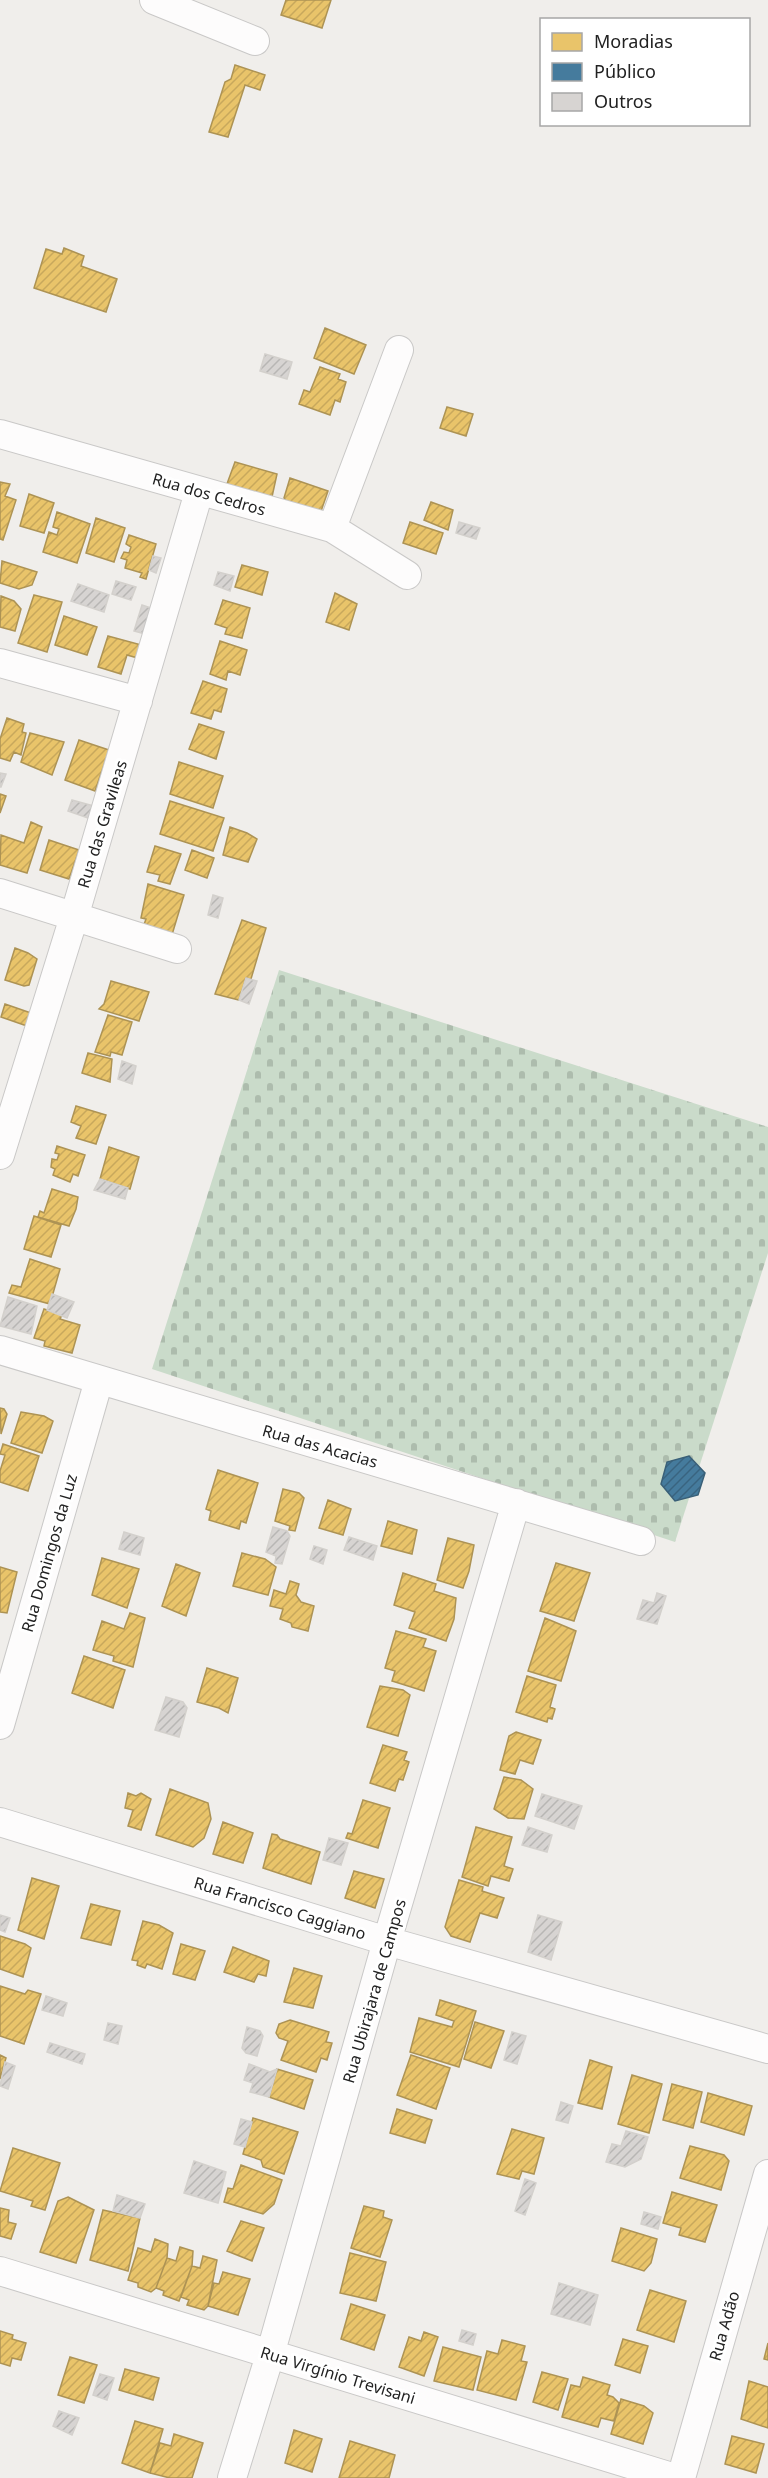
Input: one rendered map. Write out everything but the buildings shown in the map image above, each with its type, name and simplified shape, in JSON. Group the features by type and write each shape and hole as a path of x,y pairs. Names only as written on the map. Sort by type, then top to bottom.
{"street":[{"path":"154,0 255,40"},
{"path":"332,528 399,350"},
{"name":"Rua dos Cedros","path":"0,434 332,528 407,575"},
{"name":"Rua das Gravileas","path":"0,1155 5,1123 74,916 199,492"},
{"path":"0,663 138,701"},
{"path":"0,893 177,949"},
{"name":"Rua das Acacias","path":"0,1350 641,1541"},
{"name":"Rua Domingos da Luz","path":"0,1725 99,1380"},
{"name":"Rua Ubirajara de Campos","path":"232,2478 270,2355 387,1941 516,1503"},
{"name":"Rua Francisco Caggiano","path":"0,1822 387,1941 768,2049"},
{"name":"Rua Adão","path":"681,2478 768,2174"},
{"name":"Rua Virgínio Trevisani","path":"0,2271 675,2478"}],"green space":[{"path":"279,970 768,1127 768,1253 675,1542 152,1369"}]}
